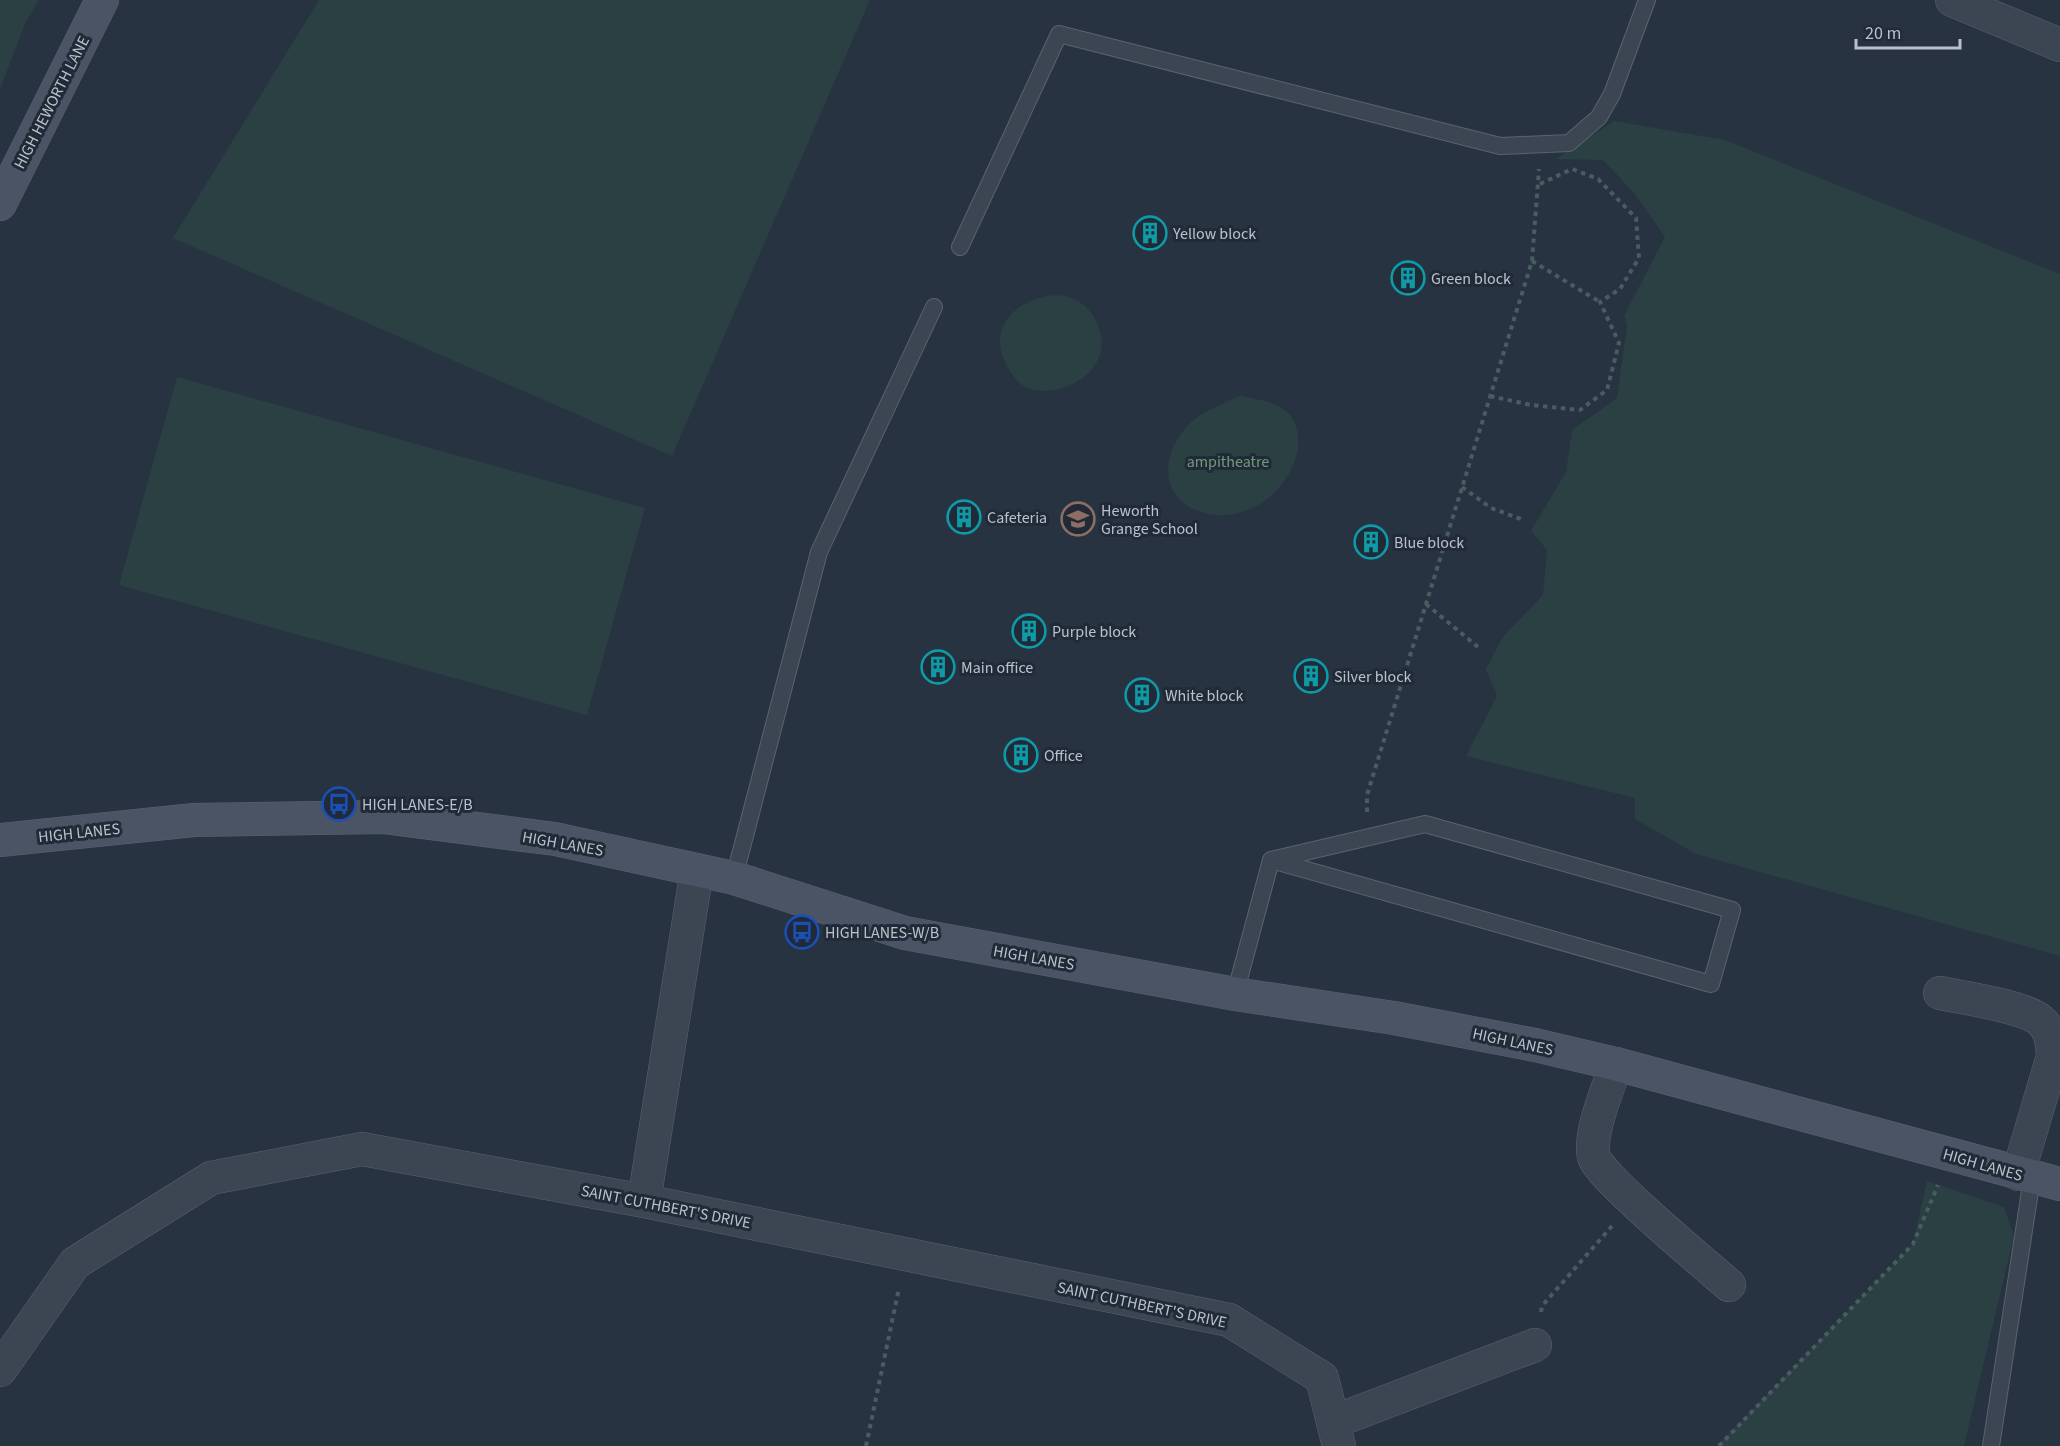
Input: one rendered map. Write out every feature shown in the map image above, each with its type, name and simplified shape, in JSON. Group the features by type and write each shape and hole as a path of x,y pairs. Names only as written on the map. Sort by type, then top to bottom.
{"street":[{"name":"HIGH HEWORTH LANE","path":"0,204 102,0"},
{"path":"1952,0 2060,45"},
{"name":"HIGH LANES","path":"0,840 194,820 383,817 555,839 734,878 904,933 1235,994 1394,1017 1535,1045 1616,1064 2037,1178"},
{"path":"644,1201 697,870"},
{"path":"1940,993 2030,1013 2043,1022 2052,1037 2053,1056 2037,1178"},
{"path":"1616,1064 1592,1143 1594,1159 1634,1200 1729,1285"},
{"name":"SAINT CUTHBERT'S DRIVE","path":"0,1370 75,1263 211,1178 362,1149 644,1201 1229,1320 1322,1378 1336,1434"},
{"path":"1336,1434 1535,1345"}],"lane":[{"path":"960,247 1059,34 1500,146 1569,143 1599,117 1612,94 1647,0"},
{"path":"734,878 819,552 934,307"},
{"path":"1425,824 1732,910 1711,984 1270,860 1425,824"},
{"path":"1235,994 1270,860"},
{"path":"1990,1446 2037,1178"}],"path":[{"path":"1367,839 1367,795 1532,261 1540,184 1539,144"},
{"path":"1540,184 1572,169 1598,179 1636,218 1640,258 1620,290 1600,302"},
{"path":"1490,396 1531,405 1580,410 1607,390 1619,344 1600,302 1532,261"},
{"path":"1462,487 1491,508 1521,519"},
{"path":"1426,604 1478,647"},
{"path":"1719,1446 1913,1244 1950,1154"},
{"path":"1535,1345 1542,1306 1634,1200"},
{"path":"866,1446 906,1255"}],"green space":[{"path":"0,0 39,0 26,21 0,89"},
{"path":"319,0 870,0 672,456 173,238"},
{"path":"1614,121 1725,140 2060,274 2060,956 1696,854 1635,819 1635,798 1466,756 1497,696 1486,669 1502,638 1543,595 1547,550 1531,531 1566,472 1572,430 1617,398 1627,326 1624,316 1665,237 1635,194 1603,160 1556,159"},
{"path":"1058,295 1077,301 1090,312 1102,338 1101,352 1095,365 1086,376 1074,384 1045,391 1030,389 1016,379 1003,356 1000,342 1002,329 1017,309 1042,297"},
{"path":"177,377 645,508 587,715 119,585"},
{"name":"ampitheatre","path":"1240,396 1271,403 1290,415 1295,423 1298,437 1294,462 1287,478 1276,491 1263,502 1248,510 1215,515 1198,511 1184,503 1175,493 1168,468 1171,455 1184,429 1195,419"},
{"path":"1927,1181 2004,1207 2014,1236 1964,1446 1717,1446 1913,1244"}],"place":[{"name":"Yellow block","path":"1150,233"},
{"name":"Green block","path":"1408,278"},
{"name":"Cafeteria","path":"964,517"},
{"name":"Heworth Grange School","path":"1078,519"},
{"name":"Blue block","path":"1371,542"},
{"name":"Purple block","path":"1029,631"},
{"name":"Main office","path":"938,667"},
{"name":"Silver block","path":"1311,676"},
{"name":"White block","path":"1142,695"},
{"name":"Office","path":"1021,755"},
{"name":"HIGH LANES-E/B","path":"339,804"},
{"name":"HIGH LANES-W/B","path":"802,932"}]}
